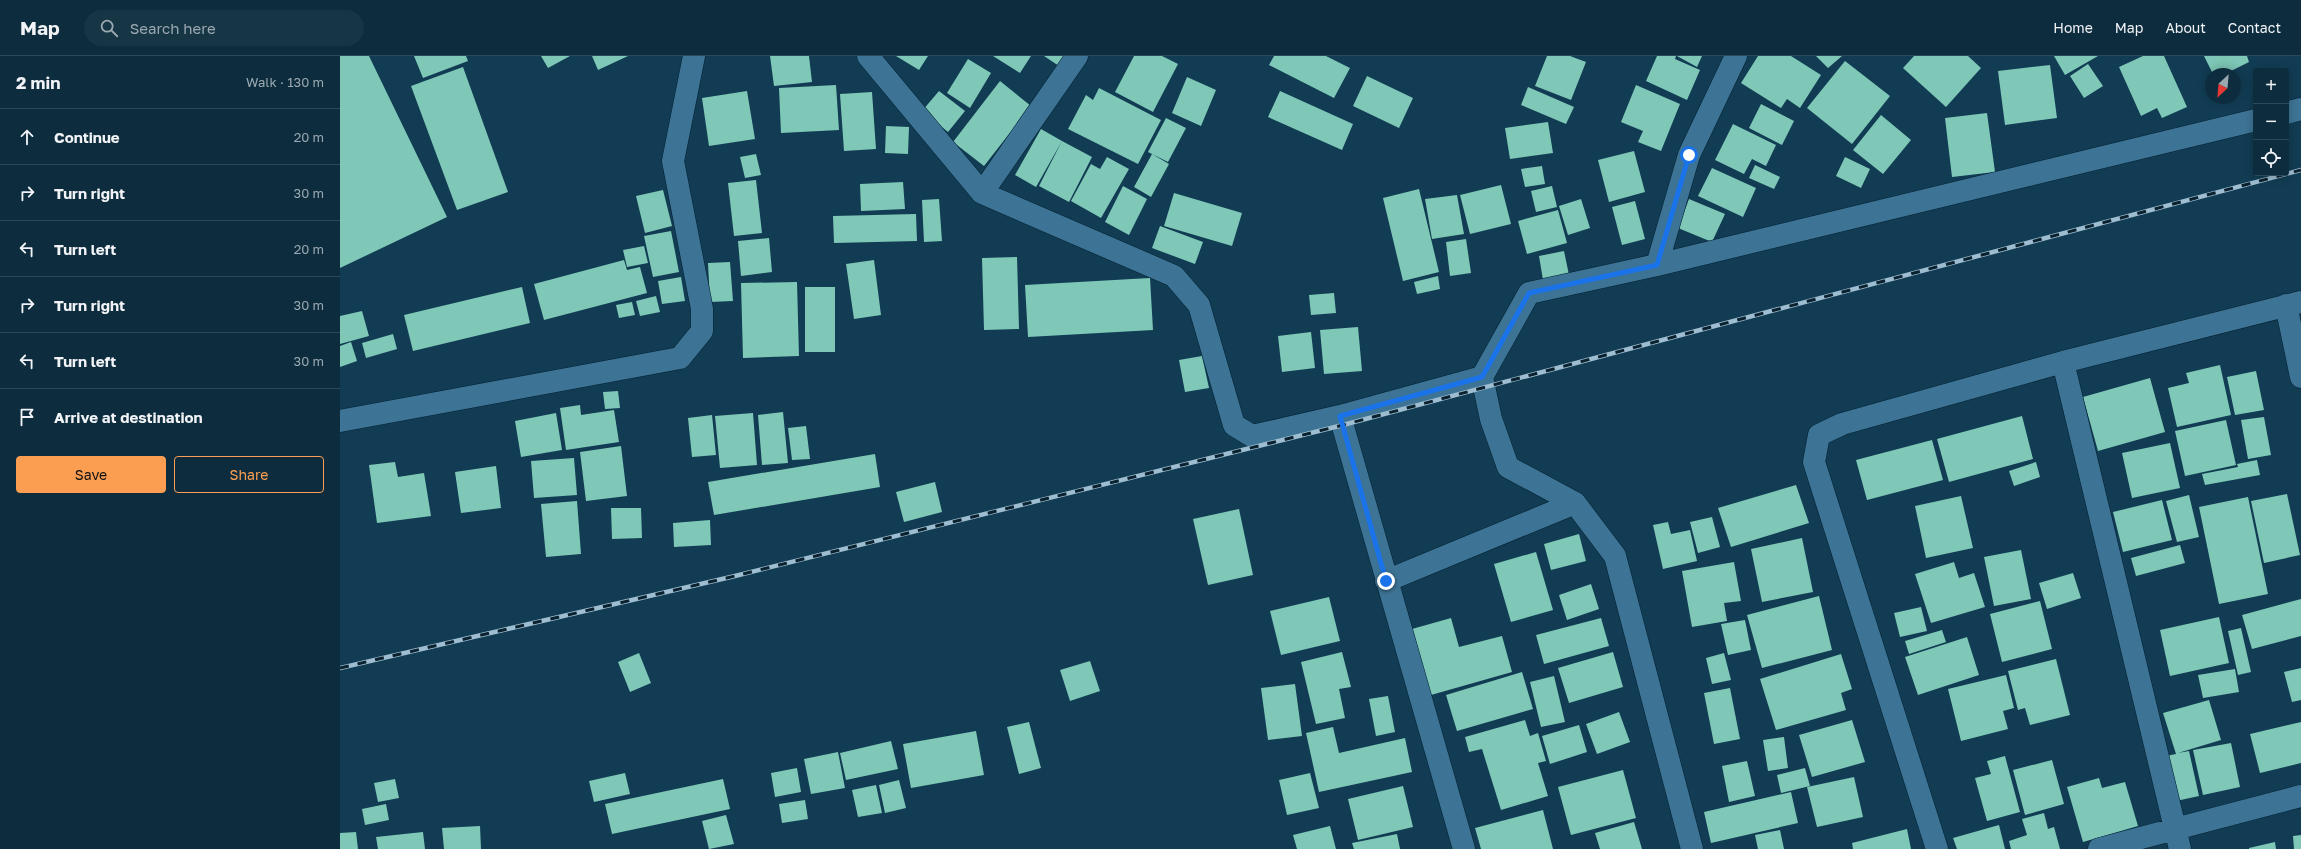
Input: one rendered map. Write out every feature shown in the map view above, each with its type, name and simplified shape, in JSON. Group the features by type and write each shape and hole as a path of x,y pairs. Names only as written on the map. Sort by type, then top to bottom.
{"street":[{"path":"340,421 680,358 702,331 702,309 673,161 694,56"},
{"path":"868,56 982,194 1174,276 1199,305 1234,425 1252,436 1340,416 1482,377"},
{"path":"982,194 1077,56"},
{"path":"1657,265 1689,155 1736,56"},
{"path":"2289,112 2301,109"},
{"path":"1692,849 1615,556 1575,503 1508,467 1490,419 1482,377 1529,293 1657,265 2253,121"},
{"path":"1938,849 1814,462 1819,435 1842,424 2063,362 2293,304 2301,377"},
{"path":"2063,362 2178,839"},
{"path":"1340,416 1386,581 1464,849"},
{"path":"1386,581 1575,503"},
{"path":"2099,849 2178,839 2301,796"}],"building":[{"path":"340,56 369,56 447,217 340,268"},
{"path":"414,56 466,56 468,61 423,78"},
{"path":"541,56 570,56 548,68"},
{"path":"592,56 628,56 598,70"},
{"path":"770,56 809,56 812,82 774,86"},
{"path":"896,56 928,56 919,70"},
{"path":"993,56 1031,56 1020,73"},
{"path":"1044,56 1066,56 1059,66"},
{"path":"1134,56 1162,56 1178,64 1153,112 1115,92"},
{"path":"1274,56 1326,56 1350,68 1334,98 1269,65"},
{"path":"1547,56 1570,56 1586,62 1571,100 1535,86"},
{"path":"1657,56 1676,56 1675,59 1700,70 1687,100 1646,81"},
{"path":"1677,56 1702,56 1697,67"},
{"path":"1758,56 1791,56 1821,75 1800,108 1787,99 1781,108 1741,83"},
{"path":"1816,56 1842,56 1828,68"},
{"path":"1914,56 1968,56 1981,68 1946,107 1903,68"},
{"path":"2054,56 2098,56 2065,75"},
{"path":"2143,56 2164,56 2187,107 2162,118 2157,108 2141,116 2119,67"},
{"path":"2204,56 2247,56 2249,62 2237,68 2210,68"},
{"path":"968,59 991,73 970,108 947,93"},
{"path":"1845,61 1890,96 1852,144 1807,108"},
{"path":"2088,64 2103,86 2084,98 2070,76"},
{"path":"2050,65 2057,118 2005,125 1998,71"},
{"path":"463,67 508,192 457,210 411,86"},
{"path":"1367,76 1413,98 1399,128 1353,106"},
{"path":"1187,77 1216,90 1201,126 1172,113"},
{"path":"1000,81 1031,106 984,166 953,142"},
{"path":"836,85 839,130 781,133 779,88"},
{"path":"1636,85 1680,104 1661,151 1638,142 1643,131 1621,122"},
{"path":"1528,87 1574,107 1566,124 1521,105"},
{"path":"1099,88 1161,120 1138,164 1068,129 1086,95 1093,100"},
{"path":"747,91 755,139 709,146 702,98"},
{"path":"939,91 965,111 948,132 922,111"},
{"path":"1280,91 1353,124 1342,150 1268,117"},
{"path":"872,92 876,149 844,151 840,94"},
{"path":"1761,104 1794,121 1782,145 1749,128"},
{"path":"1987,113 1995,172 1952,177 1945,118"},
{"path":"1881,115 1911,140 1883,174 1853,150"},
{"path":"1166,118 1186,128 1168,162 1148,152"},
{"path":"1548,122 1553,153 1510,159 1505,128"},
{"path":"1733,124 1776,145 1766,166 1752,159 1744,174 1715,160"},
{"path":"886,126 909,127 908,154 885,153"},
{"path":"1041,129 1062,141 1036,187 1015,175"},
{"path":"1062,141 1092,157 1069,202 1039,186"},
{"path":"1634,151 1645,192 1609,202 1598,160"},
{"path":"756,154 761,175 745,178 740,157"},
{"path":"1152,154 1169,164 1151,197 1134,187"},
{"path":"1107,157 1129,169 1101,218 1071,201 1091,164 1100,169"},
{"path":"1845,157 1870,169 1861,188 1836,176"},
{"path":"1755,165 1780,177 1774,189 1749,178"},
{"path":"1542,166 1545,184 1525,187 1521,169"},
{"path":"1712,168 1756,188 1743,217 1698,196"},
{"path":"756,180 762,233 734,236 728,183"},
{"path":"903,182 905,209 861,211 860,184"},
{"path":"1501,185 1511,224 1470,234 1460,195"},
{"path":"1123,186 1147,199 1129,235 1105,222"},
{"path":"1552,186 1557,207 1536,212 1531,191"},
{"path":"1419,189 1439,272 1403,281 1383,198"},
{"path":"663,190 672,226 645,233 636,196"},
{"path":"1174,193 1242,213 1232,246 1164,226"},
{"path":"1457,195 1464,234 1432,239 1425,199"},
{"path":"939,199 942,241 924,242 922,200"},
{"path":"1581,199 1590,228 1568,235 1559,206"},
{"path":"1689,199 1725,214 1712,242 1678,228"},
{"path":"1635,201 1645,239 1622,245 1612,207"},
{"path":"1558,210 1567,243 1527,254 1518,221"},
{"path":"916,214 917,241 834,243 833,216"},
{"path":"1160,226 1203,242 1195,264 1152,248"},
{"path":"671,231 679,272 653,277 644,236"},
{"path":"769,238 772,272 741,276 738,241"},
{"path":"1466,239 1471,273 1450,276 1446,242"},
{"path":"644,246 648,263 627,267 623,250"},
{"path":"1564,251 1569,275 1543,280 1539,256"},
{"path":"1017,257 1019,329 984,330 982,258"},
{"path":"624,260 627,270 640,267 647,293 544,320 534,284"},
{"path":"874,260 881,315 854,319 846,264"},
{"path":"730,262 733,301 710,302 708,263"},
{"path":"1438,276 1440,289 1417,294 1414,282"},
{"path":"681,277 685,301 662,304 658,281"},
{"path":"1150,278 1153,330 1028,337 1025,285"},
{"path":"797,282 799,356 743,358 741,283"},
{"path":"522,287 530,323 413,351 404,315"},
{"path":"805,287 835,287 835,352 805,352"},
{"path":"1334,293 1336,313 1311,315 1309,295"},
{"path":"656,296 660,312 640,316 636,301"},
{"path":"632,302 635,315 619,318 616,305"},
{"path":"362,311 369,336 340,344 340,316"},
{"path":"1358,327 1362,371 1324,374 1320,330"},
{"path":"1311,332 1315,368 1282,372 1278,336"},
{"path":"393,334 397,349 366,358 362,343"},
{"path":"351,342 357,361 340,367 340,346"},
{"path":"1202,356 1209,388 1185,392 1179,360"},
{"path":"2220,365 2231,415 2177,427 2168,388 2189,383 2186,373"},
{"path":"2256,371 2264,410 2235,415 2227,377"},
{"path":"2150,378 2165,432 2098,451 2083,397"},
{"path":"618,391 620,408 605,409 603,392"},
{"path":"580,405 581,415 614,410 619,442 566,450 560,408"},
{"path":"783,412 788,463 762,465 758,415"},
{"path":"556,413 562,450 521,457 515,421"},
{"path":"753,413 757,465 720,468 715,416"},
{"path":"712,415 716,455 692,457 688,418"},
{"path":"2022,416 2033,459 1949,482 1937,439"},
{"path":"2264,417 2271,455 2248,459 2241,420"},
{"path":"2226,420 2236,465 2185,476 2175,431"},
{"path":"806,426 810,459 792,460 788,428"},
{"path":"1932,440 1943,480 1867,500 1856,460"},
{"path":"2170,443 2180,488 2132,498 2122,453"},
{"path":"621,446 627,496 586,501 580,452"},
{"path":"875,454 880,487 714,515 708,482"},
{"path":"574,458 577,495 534,498 531,461"},
{"path":"2257,460 2260,475 2205,485 2202,474 2238,467 2237,464"},
{"path":"395,462 398,477 424,473 431,516 377,523 369,465"},
{"path":"2036,462 2040,477 2014,486 2009,471"},
{"path":"496,466 501,508 461,513 455,472"},
{"path":"935,482 942,512 904,522 896,492"},
{"path":"1796,485 1809,523 1731,547 1718,508"},
{"path":"2287,494 2300,555 2264,563 2251,501"},
{"path":"2189,495 2199,537 2177,542 2166,501"},
{"path":"1961,496 1973,548 1926,558 1915,506"},
{"path":"2248,497 2268,594 2219,604 2199,507"},
{"path":"2162,500 2172,540 2123,552 2113,512"},
{"path":"577,501 581,554 546,557 541,504"},
{"path":"611,508 641,508 642,538 612,539"},
{"path":"1239,509 1253,575 1208,585 1193,519"},
{"path":"1712,517 1720,547 1698,553 1690,522"},
{"path":"710,520 711,545 674,547 673,523"},
{"path":"1668,522 1671,534 1690,530 1697,561 1663,569 1653,525"},
{"path":"1579,534 1586,561 1551,570 1544,544"},
{"path":"1802,538 1813,592 1762,602 1751,549"},
{"path":"2180,545 2185,563 2136,576 2131,558"},
{"path":"2021,550 2031,599 1994,606 1984,557"},
{"path":"1536,552 1553,610 1511,622 1494,564"},
{"path":"1734,562 1741,601 1724,603 1727,621 1692,627 1682,571"},
{"path":"1954,562 1959,578 1974,573 1985,607 1931,623 1915,574"},
{"path":"2073,573 2081,598 2047,609 2039,583"},
{"path":"1591,584 1599,609 1567,620 1559,595"},
{"path":"1819,596 1832,650 1762,668 1747,615"},
{"path":"1329,597 1340,641 1281,655 1270,611"},
{"path":"2301,599 2301,636 2252,649 2242,615"},
{"path":"2040,601 2052,649 2002,662 1990,614"},
{"path":"1921,607 1927,631 1900,637 1894,613"},
{"path":"2219,617 2229,663 2170,676 2160,630"},
{"path":"1451,618 1459,647 1502,636 1512,672 1431,695 1412,629"},
{"path":"1601,618 1609,646 1544,664 1536,635"},
{"path":"1745,620 1751,650 1728,655 1721,624"},
{"path":"2241,628 2251,672 2238,675 2228,631"},
{"path":"1942,630 1946,642 1909,654 1905,641"},
{"path":"1967,637 1979,675 1918,695 1905,657"},
{"path":"1342,652 1351,687 1339,689 1345,718 1316,724 1301,662"},
{"path":"1613,652 1623,687 1569,703 1558,668"},
{"path":"639,653 651,683 630,692 618,662"},
{"path":"1724,653 1731,680 1712,684 1706,658"},
{"path":"1841,654 1852,689 1841,693 1846,710 1776,730 1760,679"},
{"path":"2056,659 2070,715 2030,725 2025,708 2018,710 2008,671"},
{"path":"1090,661 1100,691 1070,701 1060,670"},
{"path":"2301,668 2301,700 2292,702 2284,672"},
{"path":"2235,669 2239,692 2203,698 2198,675"},
{"path":"1522,672 1533,709 1457,731 1446,695"},
{"path":"2006,675 2014,708 2003,711 2008,729 1961,741 1948,689"},
{"path":"1554,676 1565,722 1541,727 1530,682"},
{"path":"1295,684 1302,736 1268,740 1261,688"},
{"path":"1730,688 1740,739 1714,744 1704,693"},
{"path":"1388,696 1395,732 1376,736 1369,699"},
{"path":"2209,700 2221,740 2178,753 2189,751 2199,796 2176,801 2166,756 2176,754 2163,713"},
{"path":"1619,712 1630,742 1597,754 1586,724"},
{"path":"1525,720 1530,736 1538,733 1546,761 1538,763 1548,796 1501,810 1482,749 1469,752 1465,737"},
{"path":"1852,720 1865,762 1812,777 1799,735"},
{"path":"1029,722 1041,768 1019,774 1007,727"},
{"path":"2301,722 2301,763 2260,773 2250,734"},
{"path":"1579,725 1587,752 1550,764 1542,736"},
{"path":"1333,727 1339,753 1405,738 1412,772 1319,792 1306,733"},
{"path":"976,731 984,775 911,788 903,744"},
{"path":"1784,737 1788,768 1768,771 1763,740"},
{"path":"891,741 898,769 846,780 840,753"},
{"path":"2231,743 2240,787 2203,795 2193,750"},
{"path":"838,752 845,788 811,794 804,759"},
{"path":"2005,756 2020,812 1987,821 1975,778 1991,774 1987,761"},
{"path":"2052,760 2064,804 2025,815 2013,770"},
{"path":"1747,761 1755,796 1729,802 1722,766"},
{"path":"797,768 801,792 775,797 771,773"},
{"path":"1805,768 1810,786 1781,793 1777,775"},
{"path":"1623,770 1636,818 1571,835 1558,787"},
{"path":"625,773 630,794 594,802 589,781"},
{"path":"1310,773 1319,808 1287,815 1279,780"},
{"path":"1854,777 1863,817 1817,827 1807,787"},
{"path":"2099,778 2102,788 2125,782 2138,826 2083,842 2067,787"},
{"path":"395,779 399,798 378,802 374,783"},
{"path":"723,779 730,809 612,834 605,804"},
{"path":"899,780 906,808 885,813 879,785"},
{"path":"876,785 882,813 858,817 852,790"},
{"path":"1403,786 1413,827 1358,840 1348,799"},
{"path":"1791,792 1798,823 1711,843 1704,812"},
{"path":"805,800 808,819 782,823 779,804"},
{"path":"386,804 389,820 365,825 362,809"},
{"path":"1543,810 1553,849 1481,849 1475,828"},
{"path":"2044,813 2048,829 2054,827 2060,849 2011,849 2009,841 2027,835 2022,819"},
{"path":"726,815 734,844 709,849 702,821"},
{"path":"1634,822 1642,849 1600,849 1595,833"},
{"path":"1999,825 2005,849 1957,849 1953,838"},
{"path":"480,826 481,849 444,849 442,828"},
{"path":"1330,826 1336,849 1297,849 1293,835"},
{"path":"1907,829 1911,849 1853,849 1852,843"},
{"path":"1780,830 1784,849 1758,849 1755,835"},
{"path":"356,832 358,849 340,849 340,833"},
{"path":"423,832 425,849 378,849 376,837"},
{"path":"1397,834 1400,849 1354,849 1352,843"},
{"path":"2301,835 2301,849 2294,849 2293,836"},
{"path":"2275,842 2276,849 2249,849 2249,848"}],"railway":[{"path":"340,668 735,576 1343,425 2301,170"}],"route":[{"path":"1386,581 1340,416 1482,377 1529,293 1657,265 1689,155"}]}
